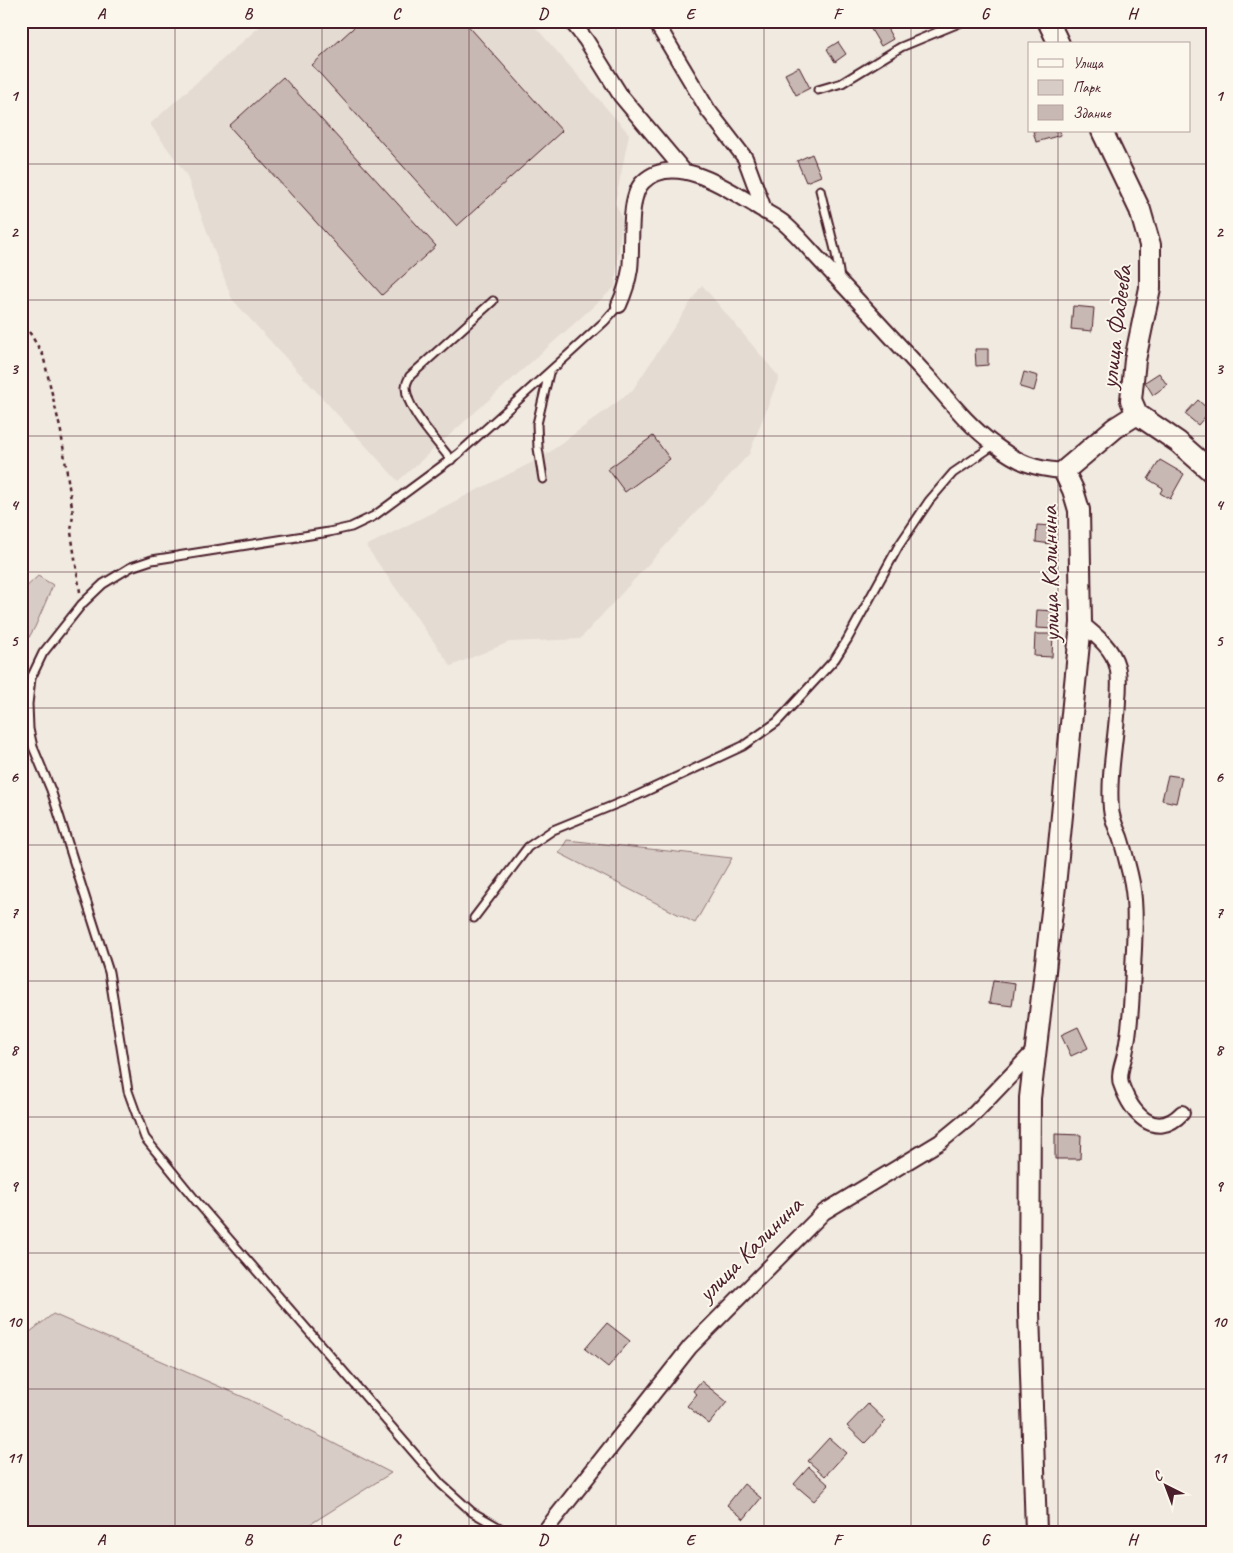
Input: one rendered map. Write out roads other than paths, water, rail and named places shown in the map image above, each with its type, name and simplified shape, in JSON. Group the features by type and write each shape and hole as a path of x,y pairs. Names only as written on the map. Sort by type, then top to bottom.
{"street":[{"name":"улица Калинина","path":"571,21 586,40 621,96 684,171"},
{"path":"655,21 708,110 745,158 765,212"},
{"path":"1048,21 1058,42"},
{"name":"улица Фадеева","path":"1102,132 1140,210 1150,245 1150,288 1139,338 1131,400 1137,414 1178,442 1212,472"},
{"name":"улица Калинина","path":"619,305 624,295 630,270 632,212 636,191 642,182 659,172 672,170 684,171 720,185 784,223 960,412 994,445 1027,465 1043,470 1064,471 1074,490 1079,510 1081,623 1055,886 1030,1098 1029,1312 1036,1532"},
{"path":"1064,471 1115,428 1137,414"},
{"path":"1081,623 1097,636 1112,653 1117,667 1119,683 1111,777 1111,808 1113,822 1120,836 1133,884 1135,934 1129,1035 1120,1073 1120,1082 1135,1111 1150,1124 1162,1126 1173,1122 1182,1113"},
{"name":"улица Калинина","path":"544,1532 690,1347 824,1212 940,1142 974,1114 1036,1049"}],"lane":[{"path":"818,90 842,83 901,47 964,21"},
{"path":"820,190 836,254 841,283"},
{"path":"451,460 415,412 407,396 406,385 410,376 493,301"},
{"path":"507,1532 472,1512 441,1484 197,1202 145,1138 128,1091 109,972 51,790 33,747 29,729 28,704 31,678 43,653 82,604 103,584 131,567 152,560 328,532 351,527 374,516 451,460 605,321 619,305"},
{"path":"544,479 538,448 537,424 549,372"},
{"path":"474,918 528,847 554,830 636,796 743,746 777,722 835,659 898,547 929,501 953,473 994,445"}]}
